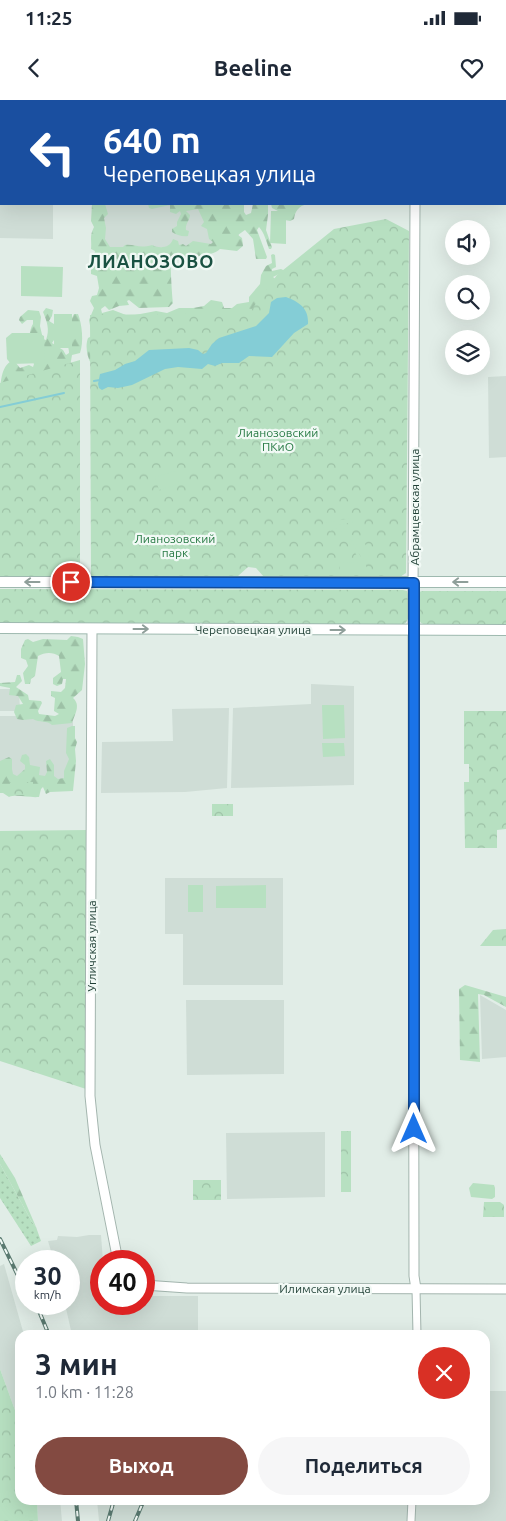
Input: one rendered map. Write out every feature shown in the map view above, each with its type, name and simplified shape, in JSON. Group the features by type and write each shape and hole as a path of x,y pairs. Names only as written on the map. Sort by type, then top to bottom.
{"main road":[{"path":"0,582 506,582"},
{"name":"Череповецкая улица","path":"0,628 506,630"}],"street":[{"name":"Абрамцевская улица","path":"415,205 413,630 414,1276 416,1289"},
{"name":"Угличская улица","path":"92,629 90,1096 95,1145 116,1250"},
{"name":"Илимская улица","path":"155,1286 187,1288 506,1289"},
{"path":"416,1289 417,1330"},
{"path":"410,1521 412,1505"}],"shaded area":[{"path":"0,205 53,205 53,239 0,238"},
{"path":"98,205 239,205 239,246 97,249"},
{"path":"506,376 506,457 489,458 488,377"},
{"path":"311,684 354,686 354,785 231,788 233,708 311,704"},
{"path":"0,689 19,689 20,711 0,711"},
{"path":"229,708 227,788 185,792 101,793 102,742 173,741 172,709"},
{"path":"0,716 73,716 73,779 0,779"},
{"path":"165,878 283,878 283,985 183,985 183,934 165,934"},
{"path":"480,995 506,1010 506,1057 482,1059"},
{"path":"186,1000 284,1000 284,1074 187,1075"},
{"path":"325,1132 325,1197 227,1199 226,1133"},
{"path":"101,1235 102,1250 90,1250 90,1315 155,1315 155,1296 198,1296 198,1330 71,1330 67,1315 80,1315 80,1250 51,1250 48,1241 57,1240 58,1236"},
{"path":"4,1264 15,1303 15,1315 18,1315 23,1330 15,1330 15,1410 0,1369 0,1266"},
{"path":"490,1391 506,1391 506,1521 99,1521 97,1505 490,1505"},
{"path":"37,1505 60,1505 62,1521 38,1521"}],"green space":[{"path":"92,205 105,205 108,214 104,218 106,228 105,239 110,247 128,245 144,247 152,245 161,247 170,244 173,239 178,241 179,245 183,244 186,246 193,241 211,244 213,242 209,239 207,229 201,226 204,222 198,209 186,211 190,215 186,228 189,231 188,236 172,232 172,229 177,226 181,214 180,211 176,214 170,212 170,205 244,205 246,215 251,213 253,205 268,205 266,230 272,247 269,249 259,227 257,230 267,257 266,259 256,259 253,239 245,230 238,235 242,238 243,246 237,251 220,249 197,257 191,254 186,259 171,258 173,303 169,307 139,308 129,300 127,301 129,305 109,310 105,306 101,309 102,313 113,310 126,315 91,364 87,341 92,336 89,320 94,308 90,301 92,296 97,295 99,288 97,276 91,274 95,251 91,249 91,236 94,227 91,221"},
{"path":"148,205 170,205 152,209 149,208"},
{"path":"271,205 304,205 298,209 294,219 290,221 285,220 278,211 272,208"},
{"path":"271,211 286,211 286,244 270,243"},
{"name":"Лианозовский ПКиО","path":"386,219 409,231 406,573 400,577 264,577 256,568 248,567 238,576 91,577 90,315 249,313 277,275 334,229"},
{"path":"271,255 275,255 276,267 272,271 281,269 285,271 273,277 278,281 251,319 135,315 156,311 167,313 179,308 204,306 211,300 222,302 224,308 232,308 237,304 249,302 249,297 260,284 261,275 266,266 272,263"},
{"path":"21,266 63,267 62,297 21,296"},
{"path":"46,308 53,310 49,321 54,324 56,337 52,343 63,350 66,355 69,353 68,337 70,325 74,314 78,314 82,333 80,353 72,355 70,367 0,401 1,379 7,365 10,362 16,363 20,368 29,365 33,367 34,364 29,344 33,320 27,320 22,324 19,320 20,317 28,310 39,311 43,339 46,340 48,329 43,312"},
{"path":"54,314 72,314 72,348 54,348"},
{"path":"12,333 38,333 44,336 45,363 11,364 7,359 6,338"},
{"path":"80,360 80,572 71,572 71,577 0,577 0,383"},
{"path":"175,471 179,484 159,490 155,477"},
{"path":"352,518 353,522 339,525 356,538 363,540 371,555 366,557 350,539 361,557 368,561 366,563 366,570 340,570 340,563 361,562 337,528 330,531 328,529 324,530 323,523"},
{"path":"0,589 403,590 407,591 410,610 408,619 403,625 0,623"},
{"path":"422,591 506,591 506,625 426,625 421,623 418,618 418,595"},
{"path":"71,636 83,639 85,664 82,690 73,698 77,707 72,723 52,725 33,719 17,719 14,712 16,705 23,704 18,696 9,695 10,688 0,686 0,683 15,682 17,675 20,675 22,681 16,687 28,695 29,700 41,701 39,714 55,716 59,714 54,711 55,698 51,696 51,691 61,692 65,688 66,679 63,679 62,684 57,686 53,684 53,678 61,672 59,656 46,653 38,656 35,676 31,679 30,684 25,684 23,673 28,666 26,660 21,658 21,649 25,640 28,639 33,642 43,639 67,640"},
{"path":"322,705 344,705 345,738 323,739"},
{"path":"464,711 506,711 506,829 497,830 497,848 465,848 464,782 469,782 469,764 464,764"},
{"path":"75,726 77,742 73,791 50,792 46,794 43,787 39,797 9,797 0,793 0,761 9,757 12,759 13,774 17,776 25,769 25,765 20,761 22,755 26,754 29,757 30,765 40,767 39,775 45,776 47,772 46,761 50,759 54,765 54,776 58,779 64,778 64,771 69,759 66,753 67,728"},
{"path":"322,743 344,743 345,756 323,757"},
{"path":"10,782 33,782 33,795 10,795"},
{"path":"212,804 233,804 233,816 212,816"},
{"path":"87,830 86,1089 0,1061 0,831"},
{"path":"188,885 203,885 203,912 188,912"},
{"path":"266,885 266,908 216,908 216,886"},
{"path":"506,929 506,946 480,946 493,930"},
{"path":"465,985 506,997 506,1007 484,995 478,994 480,1062 460,1060 459,989"},
{"path":"341,1131 351,1131 351,1192 341,1192"},
{"path":"0,1154 15,1178 36,1227 0,1164"},
{"path":"0,1164 36,1227 41,1241 31,1246 0,1198"},
{"path":"193,1180 221,1180 221,1200 193,1200"},
{"path":"473,1183 494,1185 495,1197 492,1199 471,1197 469,1188"},
{"path":"484,1202 500,1202 504,1205 504,1217 483,1217"},
{"path":"0,1369 15,1410 15,1505 37,1505 38,1521 0,1521"}],"water":[{"path":"286,297 302,306 307,314 308,324 294,333 272,357 249,356 239,363 222,363 215,366 208,364 202,369 178,367 165,369 132,385 118,388 108,387 102,390 99,388 100,374 135,361 149,350 189,348 198,350 203,354 206,353 219,338 256,326 269,313 271,302 277,298"}],"waterway":[{"path":"94,381 100,380"},
{"path":"0,407 64,393"}],"railway":[{"path":"0,1239 15,1270"},
{"path":"41,1315 47,1330"},
{"path":"76,1505 78,1521"},
{"path":"108,1521 113,1505"},
{"path":"135,1521 142,1505"}],"district":[{"name":"ЛИАНОЗОВО","path":"151,261"}],"route":[{"path":"71,582 414,583 414,1129"}],"park label":[{"name":"Лианозовский парк","path":"175,545"}]}
